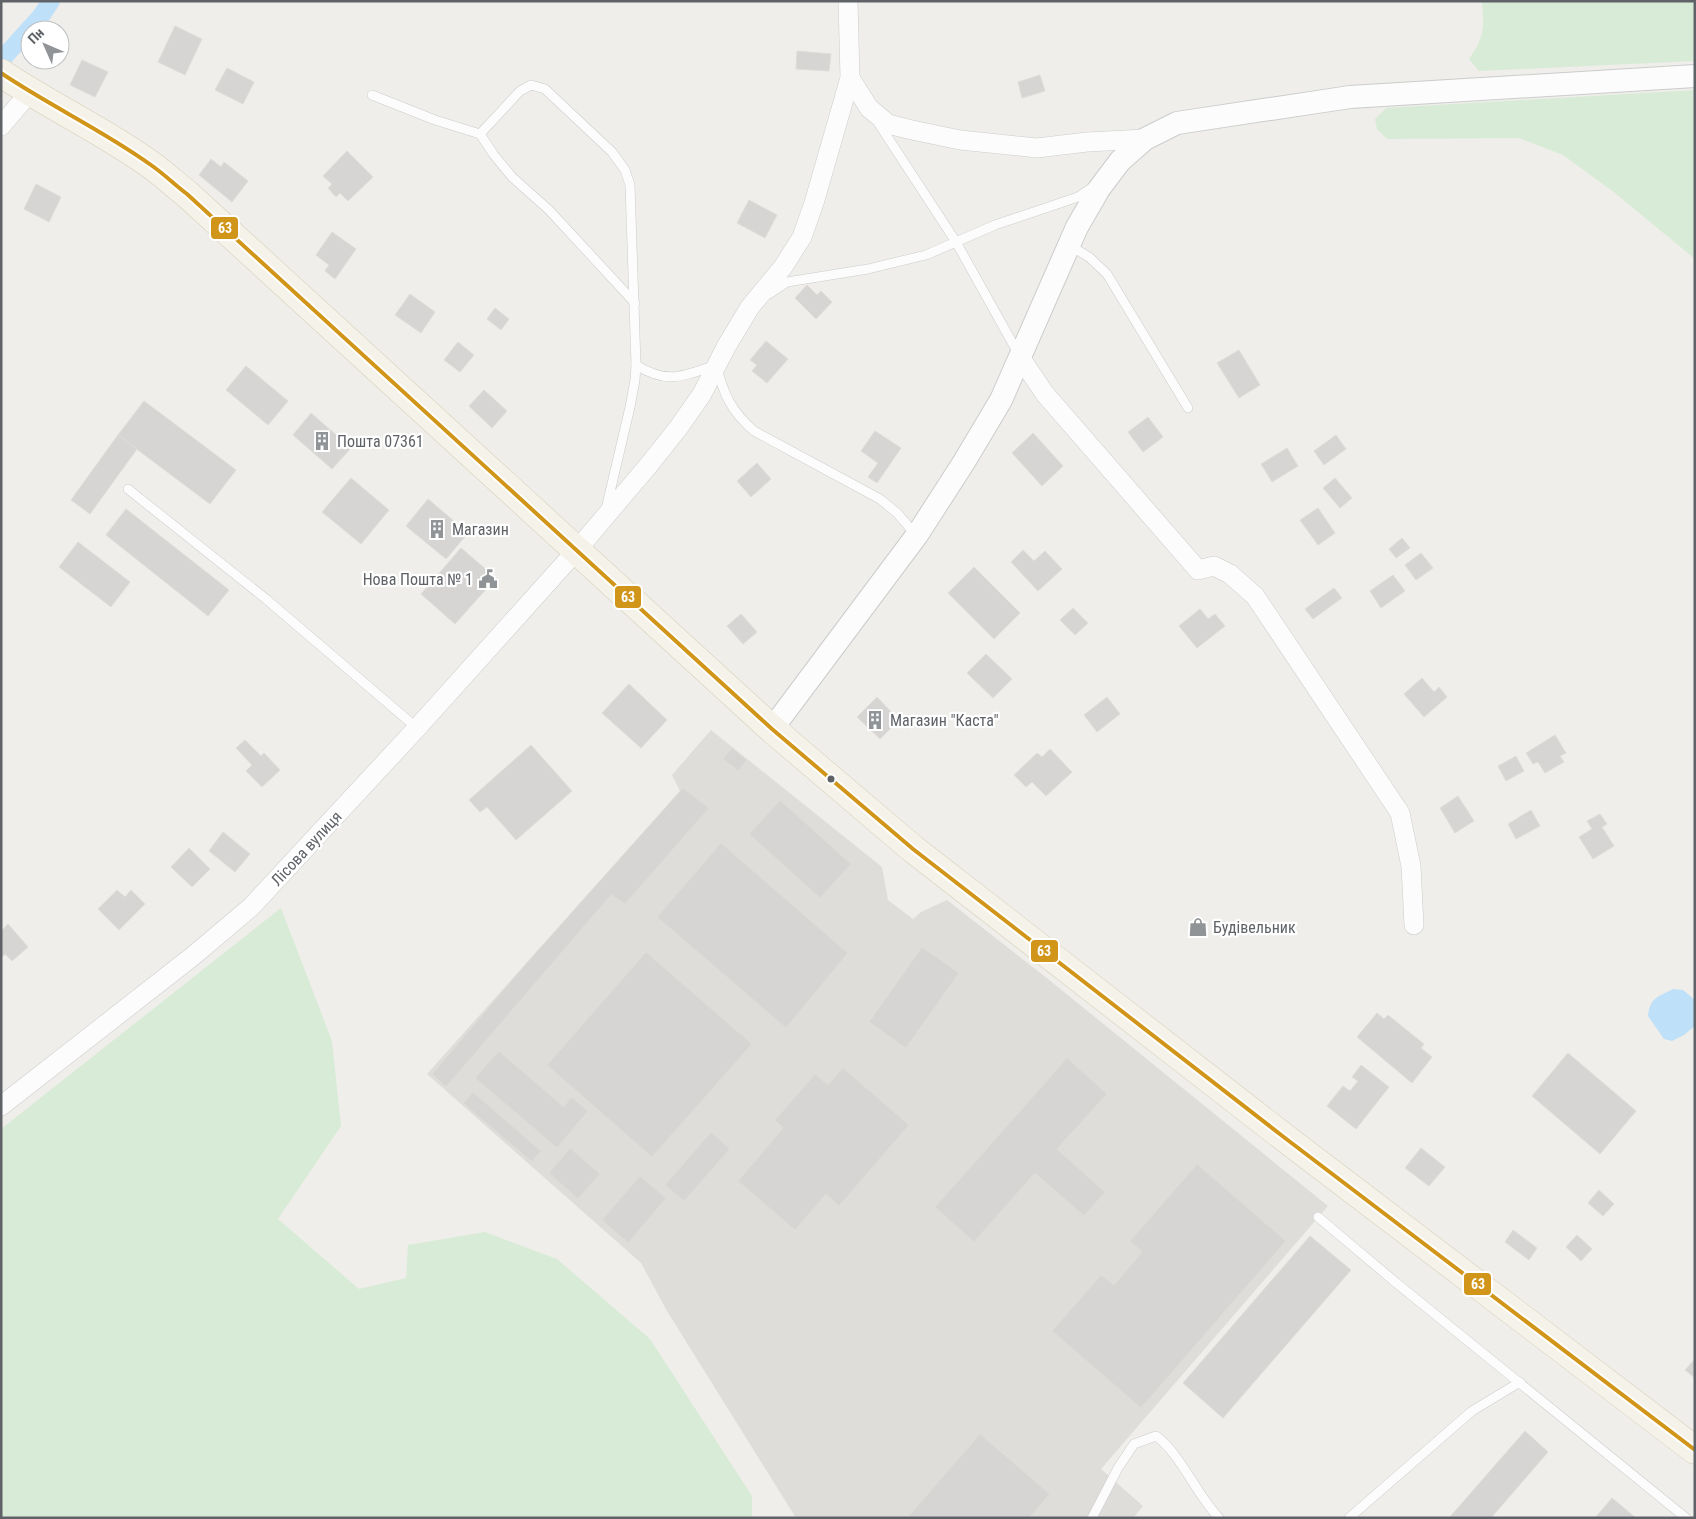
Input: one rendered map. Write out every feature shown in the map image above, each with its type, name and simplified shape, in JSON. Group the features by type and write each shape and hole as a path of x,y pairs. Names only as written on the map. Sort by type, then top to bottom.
{"main road":[{"path":"1,73 117,143 152,166 187,194 772,730 913,849 1293,1144 1695,1450"}],"street":[{"path":"848,1 850,78 869,108 888,124 960,140 1037,148 1087,142 1146,139"},
{"path":"772,730 917,535 964,462 1001,400 1076,227 1120,161 1146,139 1177,123 1350,98 1695,76"},
{"name":"Лісова вулиця","path":"1,1106 193,956 251,907 417,728 576,551 648,466 702,394 716,365 750,307 783,267 802,236 814,203 850,78"},
{"path":"1,126 30,92"},
{"path":"1020,357 1045,394 1198,570 1214,566 1230,574 1255,596 1400,814 1411,866 1414,925"}],"lane":[{"path":"480,134 520,91 531,85 545,89 612,152 625,170 630,185 635,303 635,380 604,519"},
{"path":"372,95 435,120 480,134 512,177 549,210 635,303"},
{"path":"869,108 956,242 1020,357"},
{"path":"750,307 787,282 868,269 926,254 995,226 1078,197 1107,178"},
{"path":"1069,245 1089,257 1108,274 1188,408"},
{"path":"636,365 649,373 665,378 684,376 716,365 723,390 731,407 740,419 754,432 880,499 897,513 917,535"},
{"path":"128,488 266,599 417,728"},
{"path":"1318,1217 1686,1518"},
{"path":"1349,1518 1472,1411 1520,1382"},
{"path":"1092,1518 1118,1468 1134,1444 1156,1436 1166,1443 1207,1505 1218,1518"}],"shaded area":[{"path":"711,730 882,867 888,900 913,919 921,912 947,900 1048,979 1328,1206 1101,1469 1143,1506 1133,1518 796,1518 667,1311 641,1263 427,1074 680,791 672,775"}],"green space":[{"path":"1482,1 1695,1 1695,61 1479,71 1469,59 1481,38"},
{"path":"1695,90 1695,259 1615,193 1563,155 1519,138 1387,139 1377,129 1375,119 1386,108"},
{"path":"281,908 332,1041 341,1126 278,1219 359,1289 406,1278 408,1245 485,1232 557,1259 650,1339 752,1496 752,1518 1,1518 1,1129"}],"water":[{"path":"1673,989 1683,990 1695,1000 1695,1026 1684,1035 1672,1041 1664,1039 1648,1016 1653,1001"}],"building":[{"path":"175,26 202,39 185,75 158,62"},
{"path":"797,51 831,54 829,71 796,69"},
{"path":"82,60 108,72 95,97 70,85"},
{"path":"227,68 254,82 243,104 215,90"},
{"path":"1040,75 1045,91 1022,98 1018,82"},
{"path":"347,151 373,177 348,201 340,193 336,197 328,188 332,184 323,176"},
{"path":"211,159 221,167 224,162 248,181 232,202 199,175"},
{"path":"36,184 61,197 49,222 24,209"},
{"path":"749,200 777,215 765,238 737,223"},
{"path":"332,232 356,249 335,279 325,271 329,265 316,255"},
{"path":"807,285 817,295 821,291 832,302 816,319 795,298"},
{"path":"410,294 435,312 421,333 395,315"},
{"path":"495,308 509,319 501,330 487,319"},
{"path":"766,341 788,359 767,383 752,371 757,365 750,360"},
{"path":"458,342 474,355 460,372 444,360"},
{"path":"1239,350 1260,385 1239,398 1217,363"},
{"path":"246,366 288,401 268,425 226,390"},
{"path":"484,390 507,411 492,428 469,406"},
{"path":"144,401 236,470 210,504 118,435"},
{"name":"Пошта 07361","path":"311,413 351,448 332,469 293,435"},
{"path":"1148,417 1163,437 1143,452 1128,432"},
{"path":"875,431 901,448 877,483 868,477 878,463 861,451"},
{"path":"1033,433 1063,466 1042,486 1012,453"},
{"path":"118,435 137,449 90,514 71,500"},
{"path":"1336,435 1346,449 1324,465 1314,451"},
{"path":"1287,448 1298,466 1272,482 1261,464"},
{"path":"757,463 771,479 751,497 737,481"},
{"path":"351,478 389,510 361,544 322,512"},
{"path":"1335,478 1352,498 1340,508 1323,488"},
{"name":"Магазин","path":"428,499 468,533 446,559 406,526"},
{"path":"1318,508 1335,533 1318,545 1300,520"},
{"path":"126,509 229,590 208,616 106,535"},
{"path":"1402,538 1410,548 1396,558 1389,549"},
{"path":"78,542 130,582 111,607 59,567"},
{"path":"461,548 496,578 455,624 421,594"},
{"path":"1023,550 1034,561 1045,551 1062,569 1038,591 1011,562"},
{"path":"1421,553 1433,568 1416,580 1405,565"},
{"path":"974,567 1020,613 994,639 948,593"},
{"path":"1393,575 1405,591 1381,608 1370,591"},
{"path":"1334,588 1342,598 1313,619 1305,609"},
{"path":"1073,608 1088,623 1075,635 1060,620"},
{"path":"1200,609 1208,619 1215,614 1225,626 1197,648 1179,626"},
{"path":"741,614 757,632 743,644 727,626"},
{"path":"986,654 1012,679 993,698 967,673"},
{"path":"1422,678 1434,692 1439,687 1447,697 1424,717 1404,694"},
{"path":"629,684 667,720 641,748 602,713"},
{"name":"Магазин \"Каста\"","path":"877,697 895,716 888,723 892,727 880,739 857,717"},
{"path":"1107,697 1120,714 1097,732 1084,715"},
{"path":"1555,735 1566,753 1560,756 1564,762 1545,773 1538,762 1533,764 1526,753"},
{"path":"245,740 261,756 264,753 280,770 262,787 246,771 252,765 236,748"},
{"path":"531,745 572,791 516,840 487,807 480,812 469,800"},
{"path":"732,748 747,760 738,771 723,759"},
{"path":"1050,749 1072,772 1046,796 1032,782 1026,787 1014,775 1037,753 1042,757"},
{"path":"1516,756 1524,771 1506,781 1498,766"},
{"path":"683,788 709,808 625,904 611,895 446,1087 432,1074 525,965"},
{"path":"1458,796 1474,821 1455,833 1440,808"},
{"path":"780,800 851,864 820,898 749,834"},
{"path":"1531,810 1540,826 1516,839 1508,824"},
{"path":"1600,814 1607,824 1602,827 1614,846 1593,859 1579,837 1592,829 1587,821"},
{"path":"223,832 250,854 235,872 209,851"},
{"path":"721,843 848,953 786,1028 657,917"},
{"path":"189,848 210,869 192,887 171,867"},
{"path":"117,890 125,897 131,890 145,904 119,930 98,909"},
{"path":"8,924 28,947 12,961 5,954 1,958 1,931"},
{"path":"922,947 959,973 906,1048 869,1022"},
{"path":"646,952 752,1044 652,1157 547,1065"},
{"path":"1377,1013 1384,1019 1388,1015 1424,1044 1421,1048 1432,1057 1412,1083 1357,1037"},
{"path":"499,1051 564,1107 571,1097 588,1111 557,1148 475,1078"},
{"path":"1568,1053 1636,1111 1600,1154 1532,1096"},
{"path":"1067,1058 1107,1094 1057,1149 1105,1192 1084,1216 1035,1173 974,1242 935,1207"},
{"path":"1361,1065 1389,1087 1356,1129 1327,1106 1343,1086 1350,1091 1358,1081 1352,1077"},
{"path":"843,1068 909,1125 839,1206 826,1194 795,1230 738,1181 783,1128 775,1120 815,1074 828,1085"},
{"path":"473,1092 541,1151 532,1162 463,1103"},
{"path":"711,1132 730,1149 684,1201 665,1185"},
{"path":"570,1148 600,1174 578,1199 549,1173"},
{"path":"1421,1148 1445,1167 1429,1186 1405,1168"},
{"path":"1197,1164 1286,1241 1141,1408 1052,1331 1101,1275 1114,1285 1142,1252 1130,1241"},
{"path":"640,1176 666,1198 628,1243 602,1220"},
{"path":"1599,1190 1614,1204 1603,1216 1588,1203"},
{"path":"1513,1230 1537,1248 1529,1260 1505,1242"},
{"path":"1577,1235 1592,1249 1581,1261 1566,1247"},
{"path":"1310,1236 1351,1270 1223,1418 1183,1383"},
{"path":"1695,1359 1695,1378 1685,1370"},
{"path":"1525,1431 1548,1452 1491,1518 1449,1518"},
{"path":"980,1434 1050,1494 1029,1518 907,1518"},
{"path":"1612,1498 1636,1518 1595,1518"}],"waterway":[{"path":"4,57 41,16 51,1"}],"transit line":[{"name":"63","path":"1,73 133,153 156,168 187,194 772,729 913,849 1285,1138 1695,1450"}],"place":[{"name":"Пошта 07361","path":"322,441"},
{"name":"Магазин","path":"437,529"},
{"name":"Нова Пошта № 1","path":"488,579"},
{"name":"Магазин \"Каста\"","path":"875,720"},
{"name":"Будівельник","path":"1198,927"}]}
